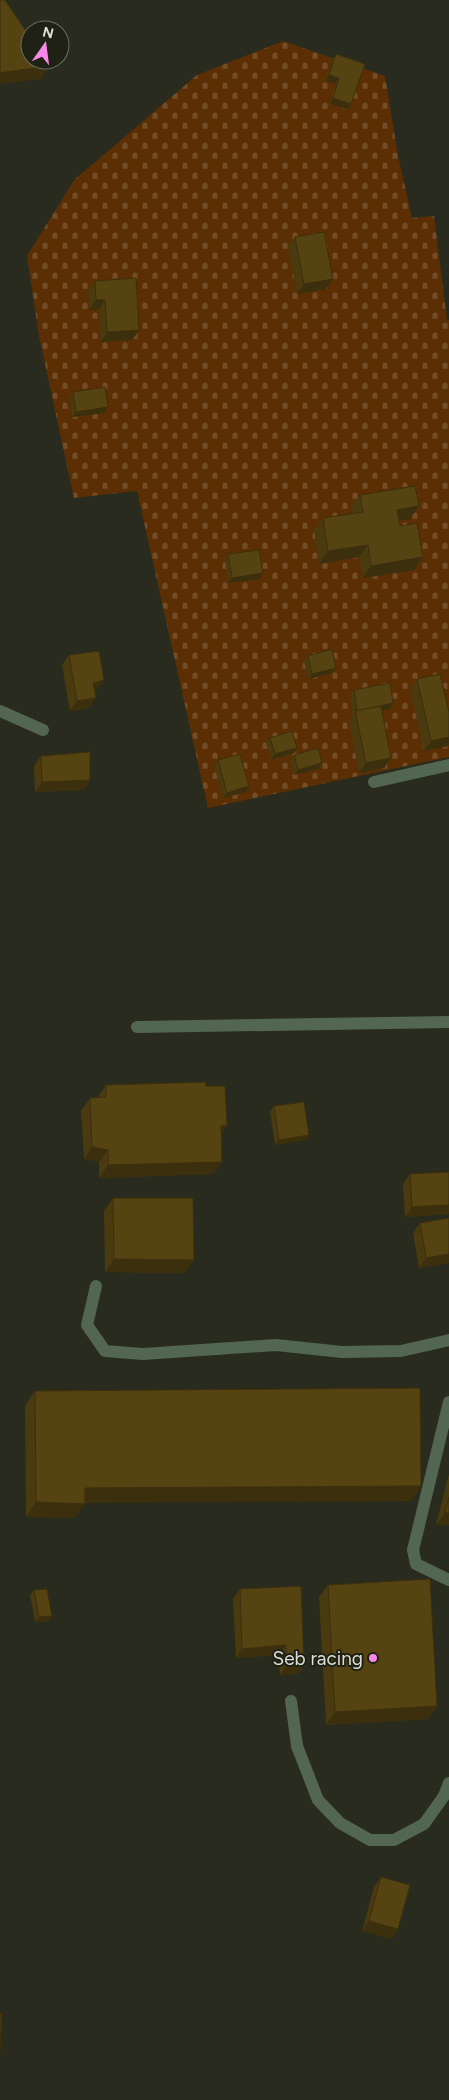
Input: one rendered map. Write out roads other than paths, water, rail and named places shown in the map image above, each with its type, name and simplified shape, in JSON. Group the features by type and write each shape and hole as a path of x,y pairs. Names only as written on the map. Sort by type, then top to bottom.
{"street":[{"path":"0,711 43,730"},
{"path":"374,782 449,764"},
{"path":"137,1027 449,1022"},
{"path":"96,1286 87,1325 105,1351 143,1354 276,1345 342,1352 401,1351 449,1340"},
{"path":"449,1402 413,1550 416,1564 449,1580"},
{"path":"291,1701 297,1746 318,1800 340,1823 370,1840 394,1840 424,1824 444,1796 449,1783"}],"place":[{"name":"Seb racing","path":"373,1658"}]}
